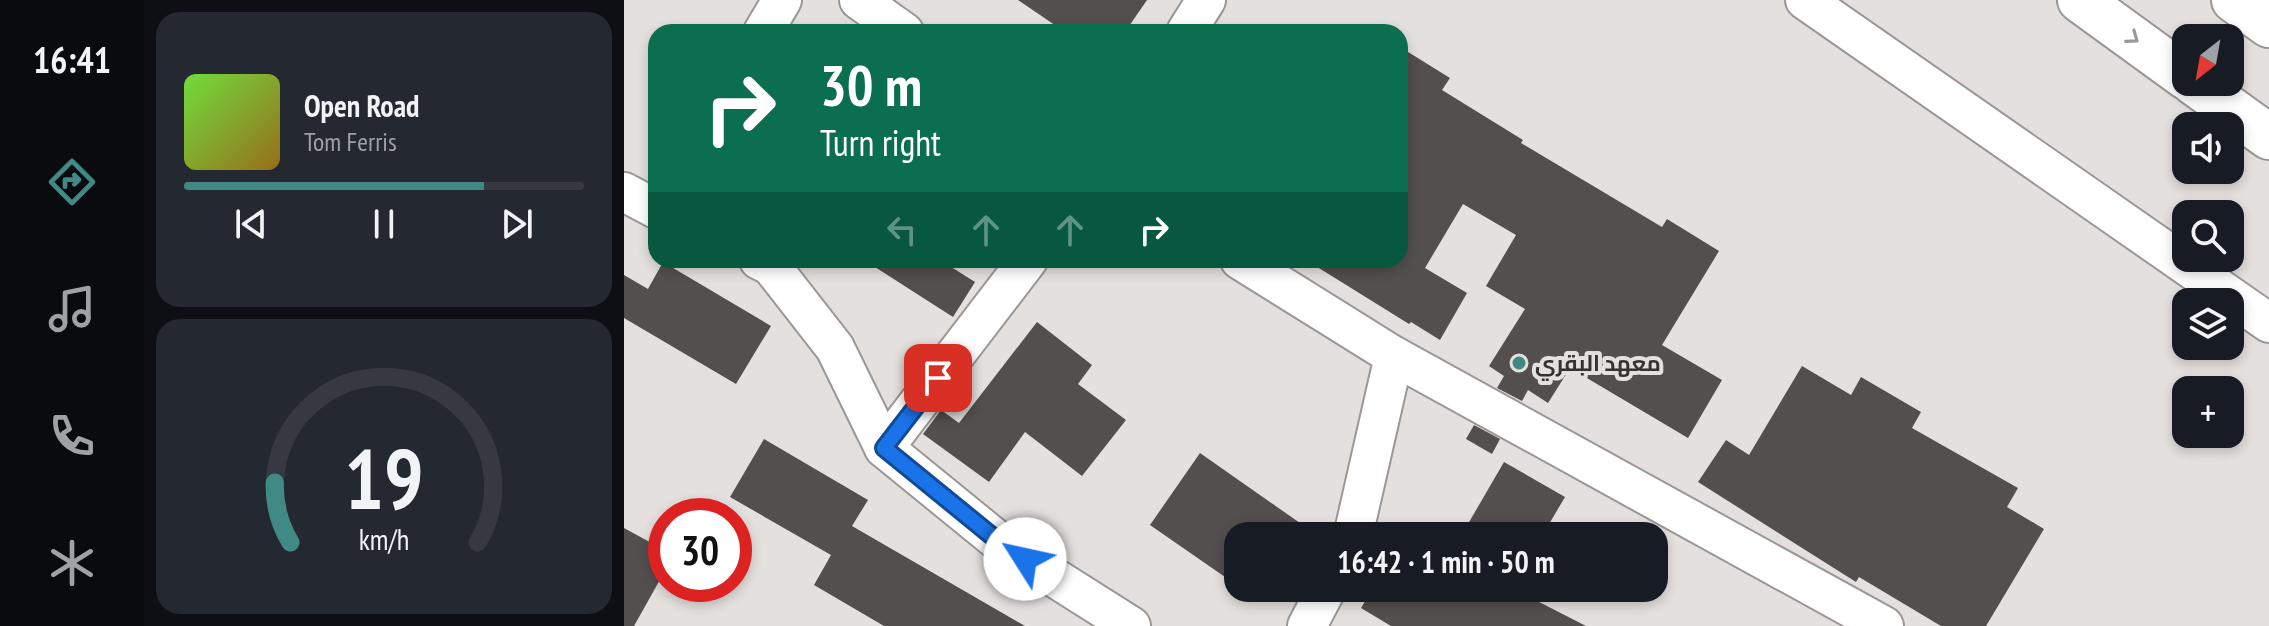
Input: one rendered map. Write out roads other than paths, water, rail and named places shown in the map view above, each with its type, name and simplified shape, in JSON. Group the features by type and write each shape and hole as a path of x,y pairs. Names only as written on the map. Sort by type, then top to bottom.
{"highway":[{"path":"2080,0 2172,67"},
{"path":"2234,0 2269,25"},
{"path":"2212,96 2269,137"}],"street":[{"path":"768,24 782,0"},
{"path":"859,0 893,24"},
{"path":"1191,24 1206,0"},
{"path":"1805,0 2269,323"},
{"path":"624,192 648,205"},
{"path":"773,268 835,348 884,448 1003,545 1131,626"},
{"path":"884,448 1022,268"},
{"path":"1253,268 1394,356 1884,626"},
{"path":"1356,522 1394,356"},
{"path":"1307,626 1320,602"}],"place":[{"name":"معهد البقري","path":"1519,363"}]}
